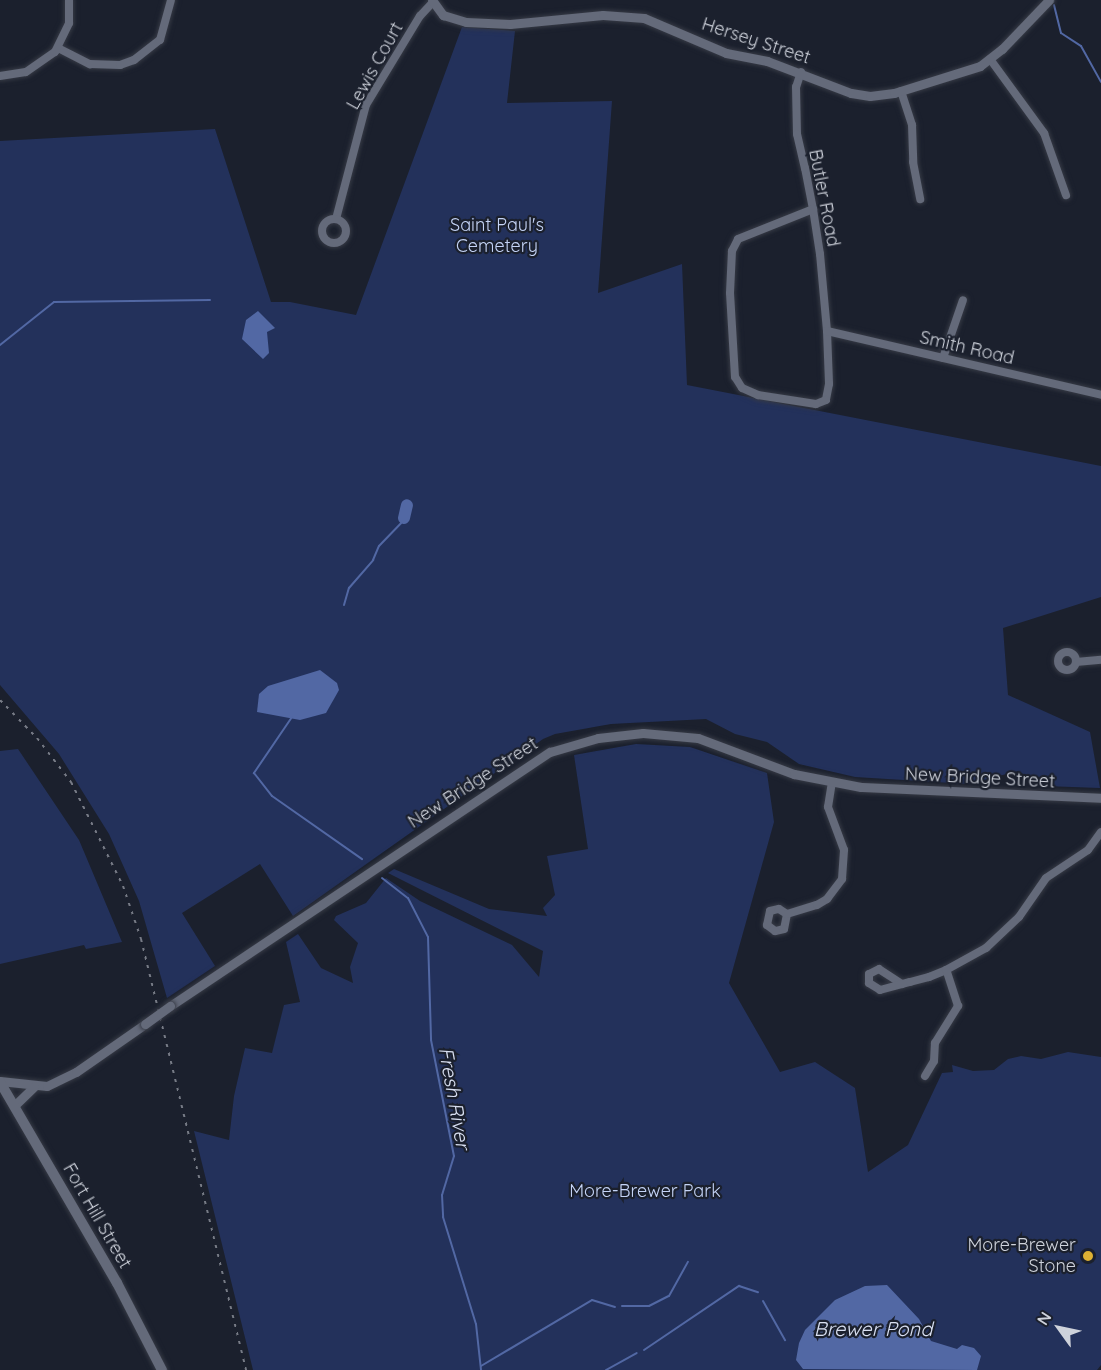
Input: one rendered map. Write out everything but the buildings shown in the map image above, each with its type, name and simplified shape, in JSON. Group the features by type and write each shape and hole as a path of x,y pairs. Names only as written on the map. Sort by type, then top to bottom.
{"main road":[{"name":"Fort Hill Street","path":"0,1081 117,1283 162,1370"}],"street":[{"path":"0,76 26,72 58,48 69,23 69,0"},
{"path":"58,48 90,64 120,65 134,60 160,40 171,0"},
{"name":"Hersey Street","path":"432,1 443,15 466,22 510,24 603,15 644,18 726,53 801,72 856,95 901,91 972,69 990,58 1048,0"},
{"name":"Lewis Court","path":"336,219 366,105 420,16 432,1"},
{"path":"990,58 1044,133 1060,171 1066,195"},
{"name":"Butler Road","path":"801,72 796,87 797,134 813,209 827,331 826,400 816,404 758,395 742,388 735,377 730,293 733,244 813,209"},
{"path":"901,91 912,125 913,162 920,199"},
{"path":"943,358 963,300"},
{"name":"Smith Road","path":"827,331 1101,395"},
{"path":"1076,662 1101,660"},
{"name":"New Bridge Street","path":"0,1081 34,1087 48,1086 76,1072 170,1006 518,773 568,746 634,733 698,738 794,774 832,783 906,791 1101,798"},
{"path":"787,914 827,899 842,879 844,850 828,807 832,783"},
{"path":"902,984 946,970 1000,936 1046,878 1088,850 1101,832"},
{"path":"924,1076 934,1061 935,1043 958,1006 946,970"},
{"name":"New Bridge Street","path":"14,1106 34,1087"}],"green space":[{"name":"Saint Paul's Cemetery","path":"462,27 515,31 507,103 612,101 598,293 682,264 687,385 1101,466 1101,597 1003,628 1008,695 1090,732 1100,788 1044,786 1018,771 968,784 855,777 799,764 767,742 735,734 706,719 611,724 555,734 543,739 293,916 260,864 182,913 215,966 167,998 139,901 109,834 59,754 0,685 0,141 215,129 271,302 290,302 356,315"},
{"name":"More-Brewer Park","path":"636,744 690,747 767,773 774,822 729,983 780,1072 815,1062 855,1088 868,1172 908,1145 942,1073 953,1072 952,1065 973,1071 994,1070 1008,1059 1021,1056 1041,1059 1068,1052 1101,1057 1101,1365 1097,1370 253,1370 194,1131 229,1140 234,1096 245,1048 272,1053 284,1005 300,1002 286,942 298,934 321,968 353,983 350,967 358,943 334,920 336,916 366,903 386,878 420,901 512,945 539,977 543,951 388,873 394,869 489,909 547,916 543,908 555,895 547,856 588,849 574,755"},
{"path":"18,749 79,840 122,942 86,949 84,945 0,964 0,751"}],"water":[{"path":"258,311 275,328 267,332 269,353 263,359 242,339 246,320"},
{"path":"320,670 337,683 339,690 326,713 300,720 257,712 259,694 268,686"},
{"name":"Brewer Pond","path":"887,1285 919,1319 931,1341 957,1349 962,1345 974,1348 981,1356 977,1370 803,1369 796,1360 799,1343 805,1330 835,1300 865,1286"}],"waterway":[{"path":"1054,5 1061,33 1081,46 1101,82"},
{"path":"0,345 54,302 210,300"},
{"path":"404,518 407,505"},
{"path":"344,605 349,588 373,560 379,546 402,522"},
{"name":"Fresh River","path":"292,717 254,773 272,796 362,859"},
{"name":"Fresh River","path":"382,878 408,898 428,937 431,1040 454,1156 442,1195 443,1217 476,1324 481,1370"},
{"path":"622,1306 649,1306 669,1296 688,1262"},
{"path":"644,1350 739,1286 758,1292"},
{"path":"481,1366 592,1300 615,1307"},
{"path":"763,1301 785,1340"},
{"path":"606,1370 637,1353"}],"railway":[{"path":"0,700 37,738 71,782 123,886 141,939 246,1370"}],"place":[{"name":"More-Brewer Stone","path":"1088,1256"}]}
